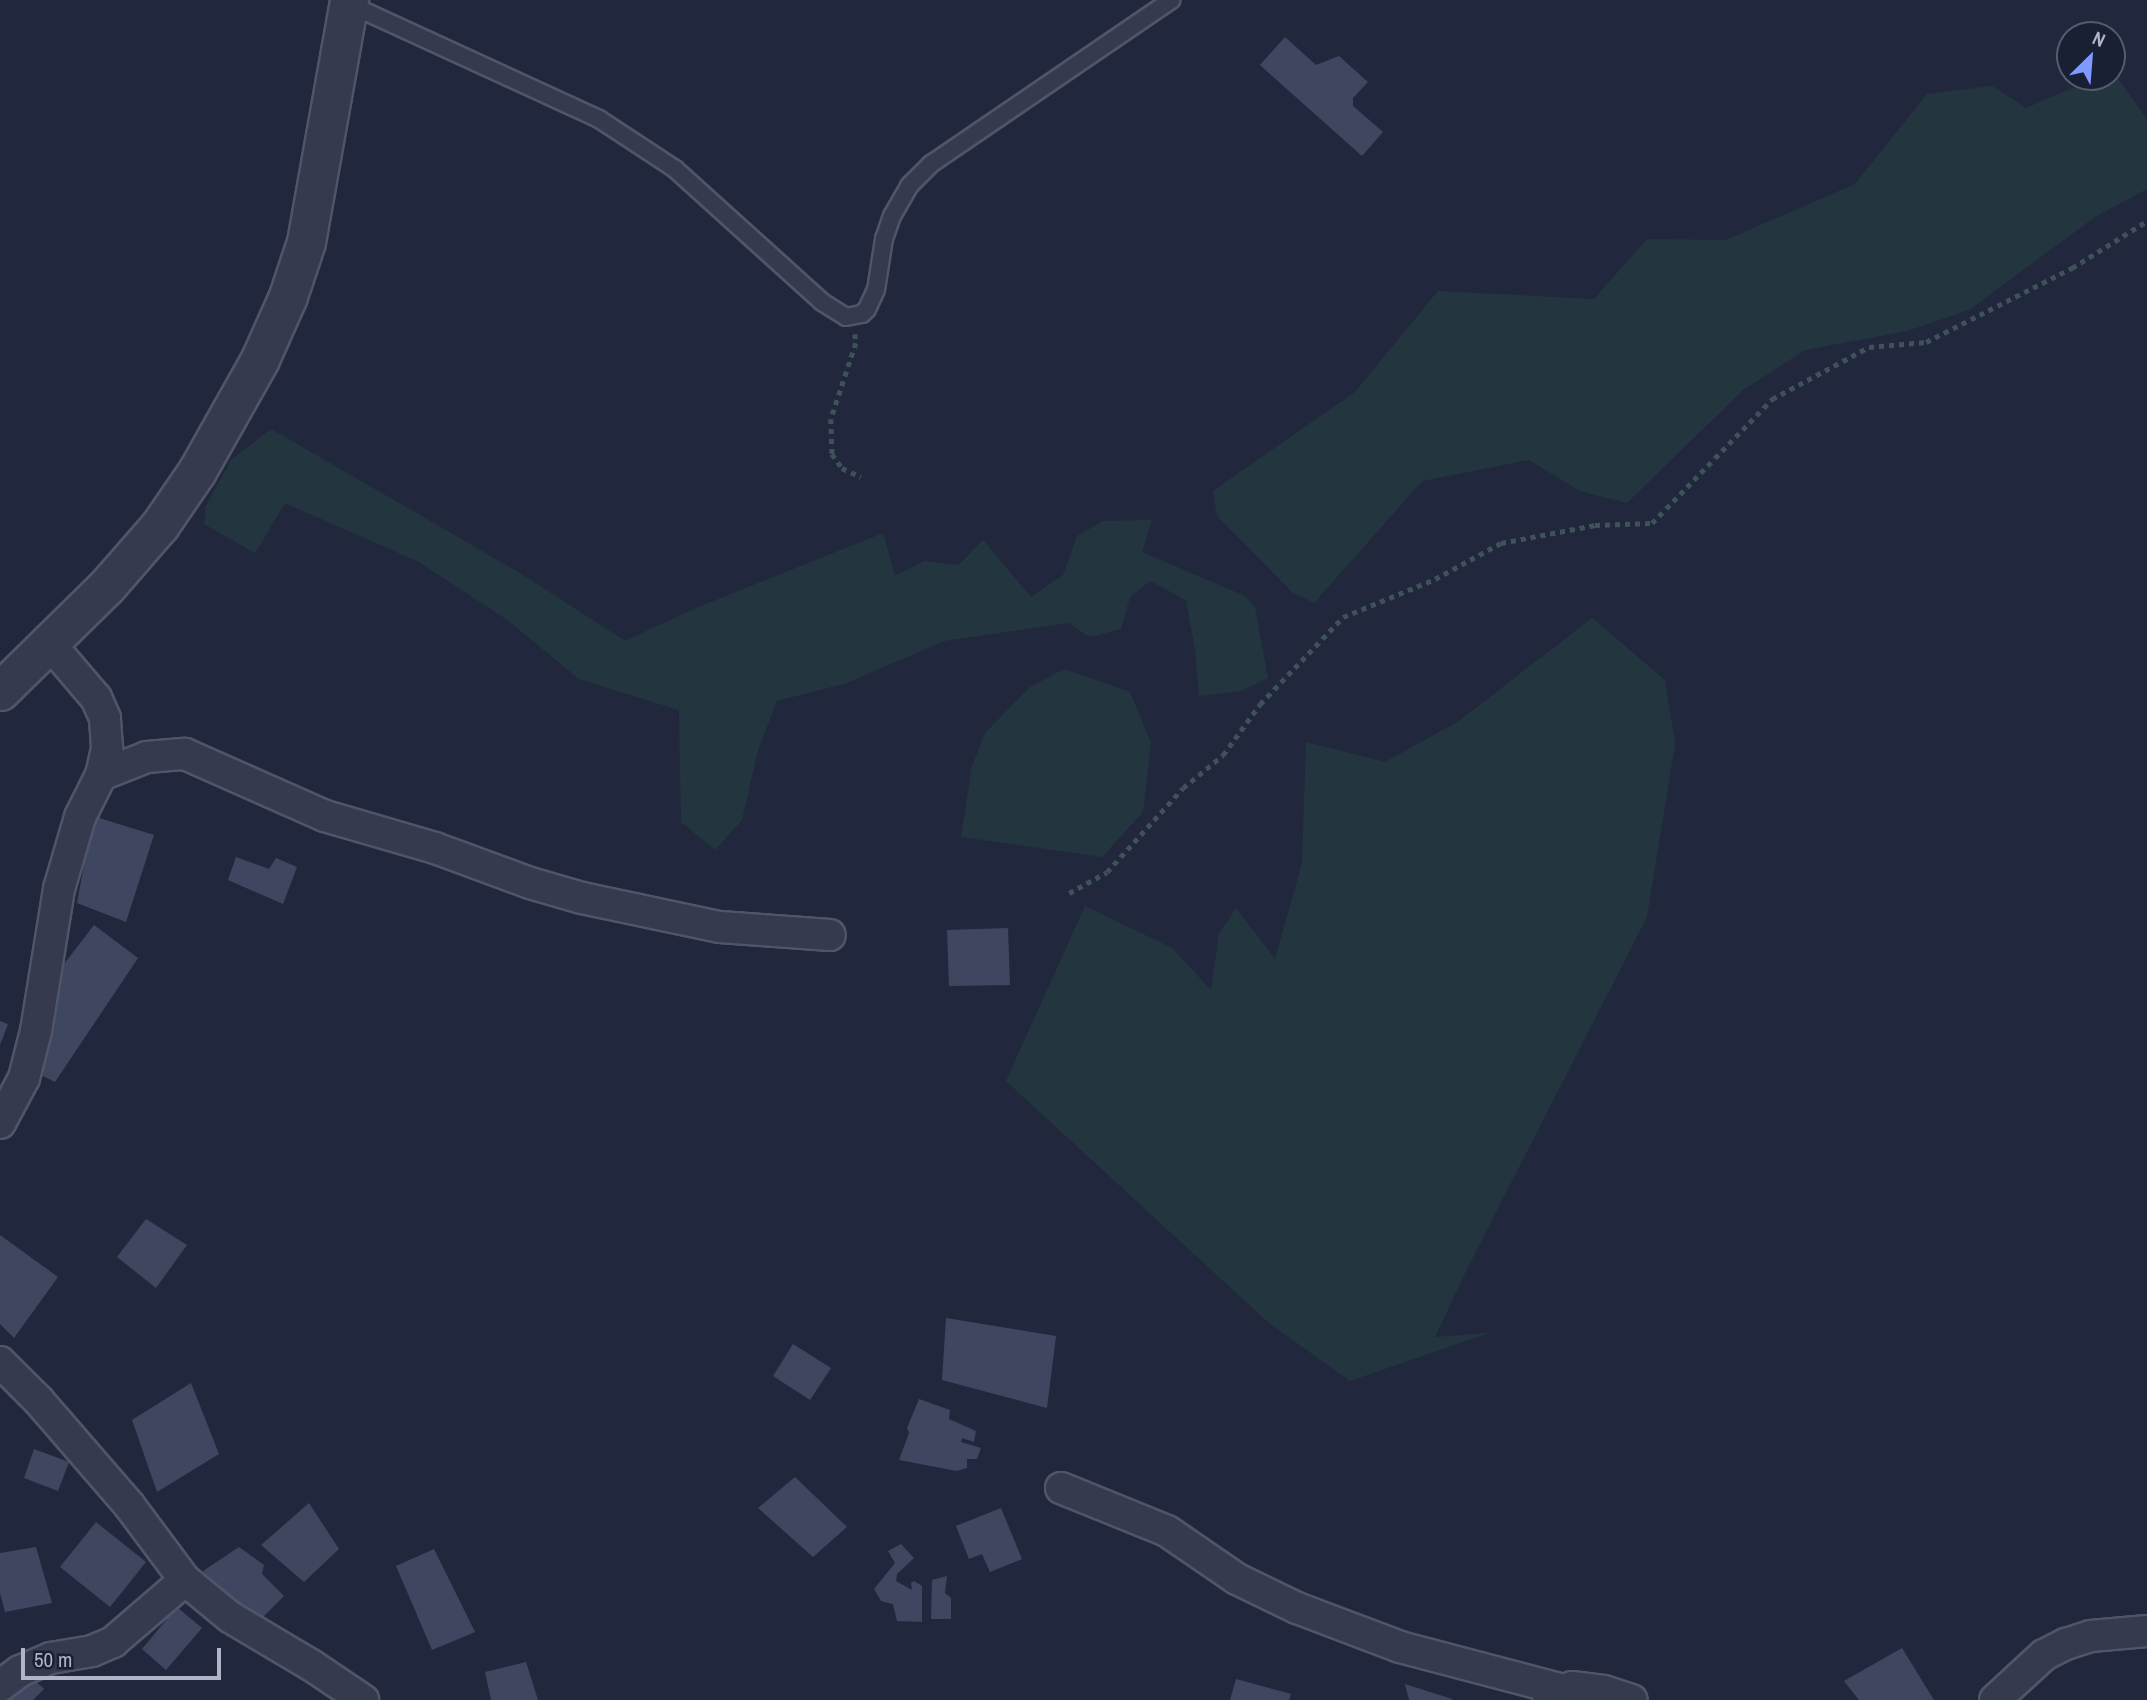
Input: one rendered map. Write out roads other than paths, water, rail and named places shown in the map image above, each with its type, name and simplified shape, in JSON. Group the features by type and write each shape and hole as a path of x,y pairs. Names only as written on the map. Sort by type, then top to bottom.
{"street":[{"path":"0,691 107,587 160,525 197,471 260,359 288,296 306,242 349,2"},
{"path":"0,1123 24,1078 36,1031 59,889 80,817 101,775 107,748 105,718 96,698 49,643"},
{"path":"101,775 147,757 185,754 325,816 425,844 530,883 582,898 720,927 830,935"},
{"path":"0,1362 39,1401 129,1505 185,1580 230,1617 312,1665 363,1700"},
{"path":"1060,1488 1167,1531 1237,1580 1297,1608 1400,1647 1556,1695 1580,1688 1632,1700"},
{"path":"0,1685 20,1671 51,1658 92,1651 113,1642 185,1580"},
{"path":"1995,1700 2044,1655 2066,1644 2091,1636 2147,1631"}],"lane":[{"path":"349,2 599,119 675,169 822,302 846,317 867,309 876,290 884,239 892,216 916,178 931,164 1171,0"}]}
